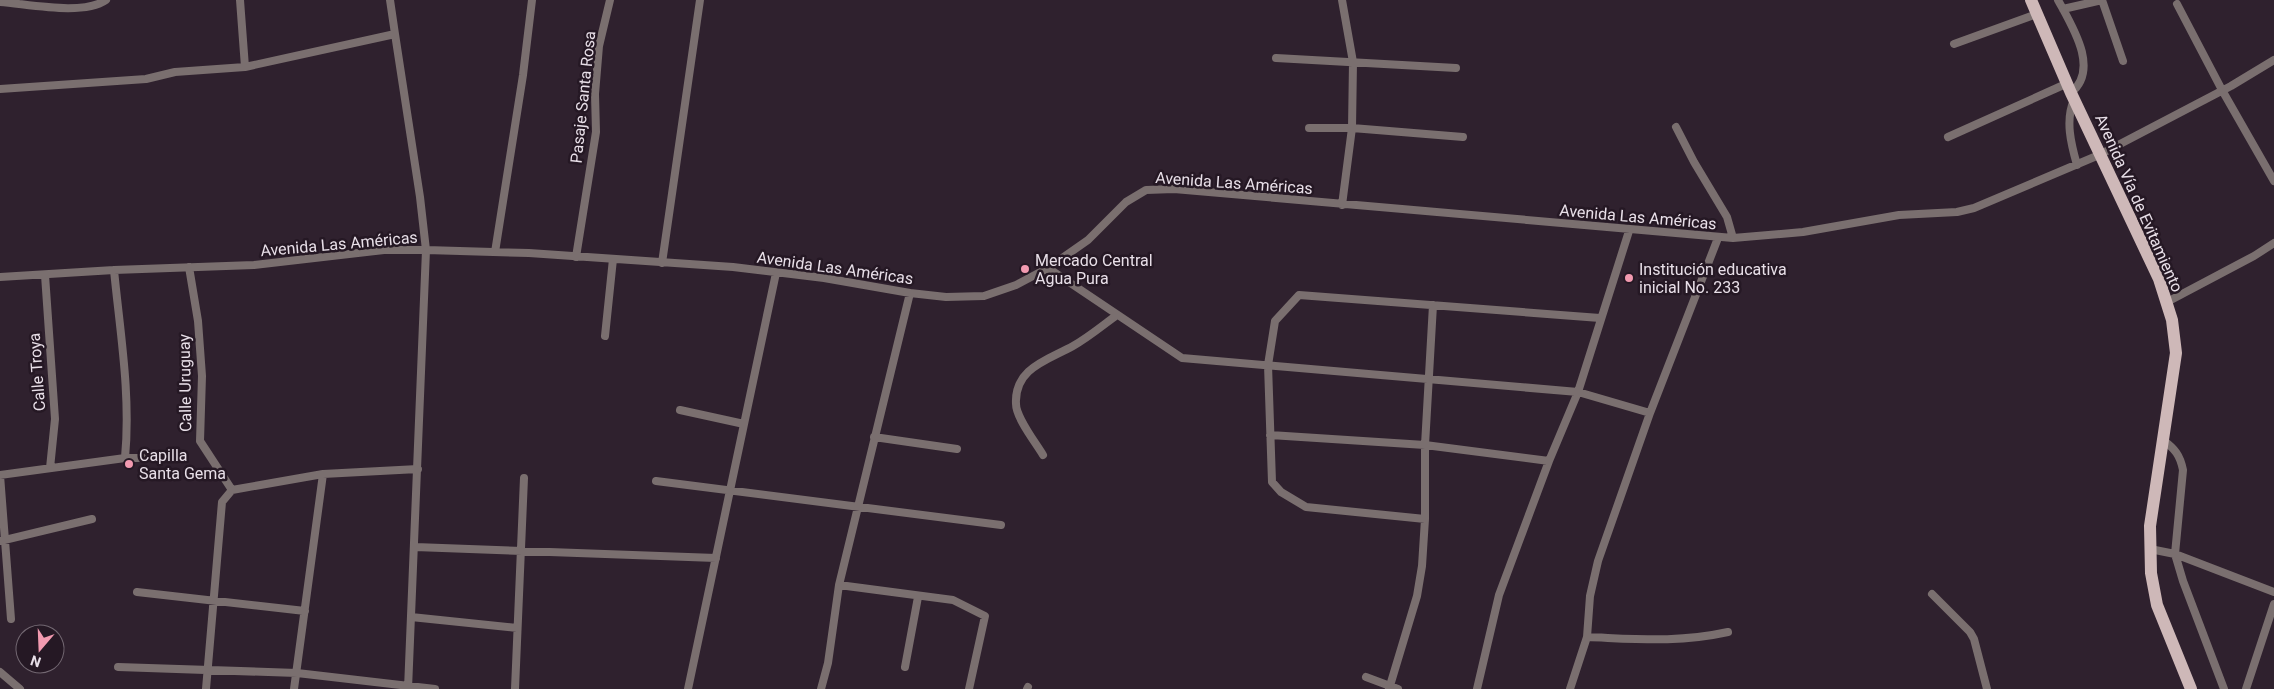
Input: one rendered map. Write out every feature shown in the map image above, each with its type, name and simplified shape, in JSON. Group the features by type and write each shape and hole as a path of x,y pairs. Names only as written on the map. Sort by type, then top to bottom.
{"main road":[{"name":"Avenida Vía de Evitamiento","path":"2031,0 2071,92 2155,270 2172,320 2176,353 2150,526 2151,572 2157,605 2191,689"}],"street":[{"path":"0,2 74,8 91,7 106,0"},
{"path":"240,0 245,67"},
{"path":"390,0 419,187 426,250 408,688"},
{"path":"495,252 523,74 532,0"},
{"name":"Pasaje Santa Rosa","path":"576,257 596,132 595,94 599,46 610,0"},
{"path":"662,262 700,0"},
{"path":"1342,0 1353,62 1352,128 1342,205"},
{"path":"1948,137 2071,92 2079,87 2085,66 2081,50 2058,0"},
{"path":"2063,9 2102,0 2123,62"},
{"path":"2177,4 2222,90 2274,181"},
{"path":"1954,44 2037,14"},
{"path":"0,89 146,79 175,72 245,67 395,34"},
{"path":"1276,58 1382,62 1456,68"},
{"name":"Avenida Las Américas","path":"0,277 114,270 254,265 384,250 426,250 495,252 733,267 824,278 910,294 946,297 984,296 1016,285 1048,268 1088,240 1126,202 1146,190 1174,189 1718,238 1803,232 1899,215 1957,212 1974,208 2100,155 2274,60"},
{"path":"2071,92 2069,126 2077,165"},
{"path":"1676,127 1694,162 1727,217 1733,238"},
{"path":"1309,128 1352,128 1463,137"},
{"path":"1477,689 1499,595 1549,461 1578,392 1629,231"},
{"path":"1570,689 1587,636 1590,596 1598,561 1650,412 1718,238"},
{"path":"2167,302 2254,256 2274,242"},
{"path":"605,336 613,259"},
{"name":"Calle Uruguay","path":"189,267 198,321 202,376 200,442 232,490"},
{"path":"1048,268 1182,358 1578,392 1650,412"},
{"path":"114,270 127,401 128,426 124,458"},
{"path":"688,689 776,273"},
{"name":"Calle Troya","path":"44,275 55,419 50,468"},
{"path":"821,689 828,663 839,585 910,294"},
{"path":"1425,519 1306,507 1281,492 1272,482 1268,365 1275,321 1300,295 1600,318"},
{"path":"1389,687 1418,596 1422,566 1425,519 1425,445 1433,305"},
{"path":"1043,455 1021,420 1015,406 1018,387 1028,371 1040,361 1074,346 1117,314"},
{"path":"680,410 744,424"},
{"path":"1270,435 1425,445 1549,461"},
{"path":"874,437 957,448"},
{"path":"2163,440 2175,449 2181,458 2183,470 2175,554 2183,581 2224,689"},
{"path":"11,619 3,541 0,475 124,458 143,458"},
{"path":"206,689 222,502 232,490 323,474 418,469"},
{"path":"294,689 323,474"},
{"path":"515,689 524,478"},
{"path":"656,481 731,489 1001,525"},
{"path":"3,541 92,519"},
{"path":"415,547 716,558"},
{"path":"2150,549 2175,554 2274,592"},
{"path":"839,585 918,597 954,600 985,616 969,689"},
{"path":"136,592 305,611"},
{"path":"1932,594 1970,632 1974,639 1987,689"},
{"path":"905,667 918,597"},
{"path":"2246,689 2274,604"},
{"path":"411,617 517,628"},
{"path":"1587,636 1645,641 1697,639 1728,632"},
{"path":"118,667 297,673 408,688 436,689"},
{"path":"0,672 20,689"},
{"path":"1366,677 1398,689"}],"place":[{"name":"Mercado Central Agua Pura","path":"1025,269"},
{"name":"Institución educativa inicial No. 233","path":"1629,278"},
{"name":"Capilla Santa Gema","path":"129,464"}]}
